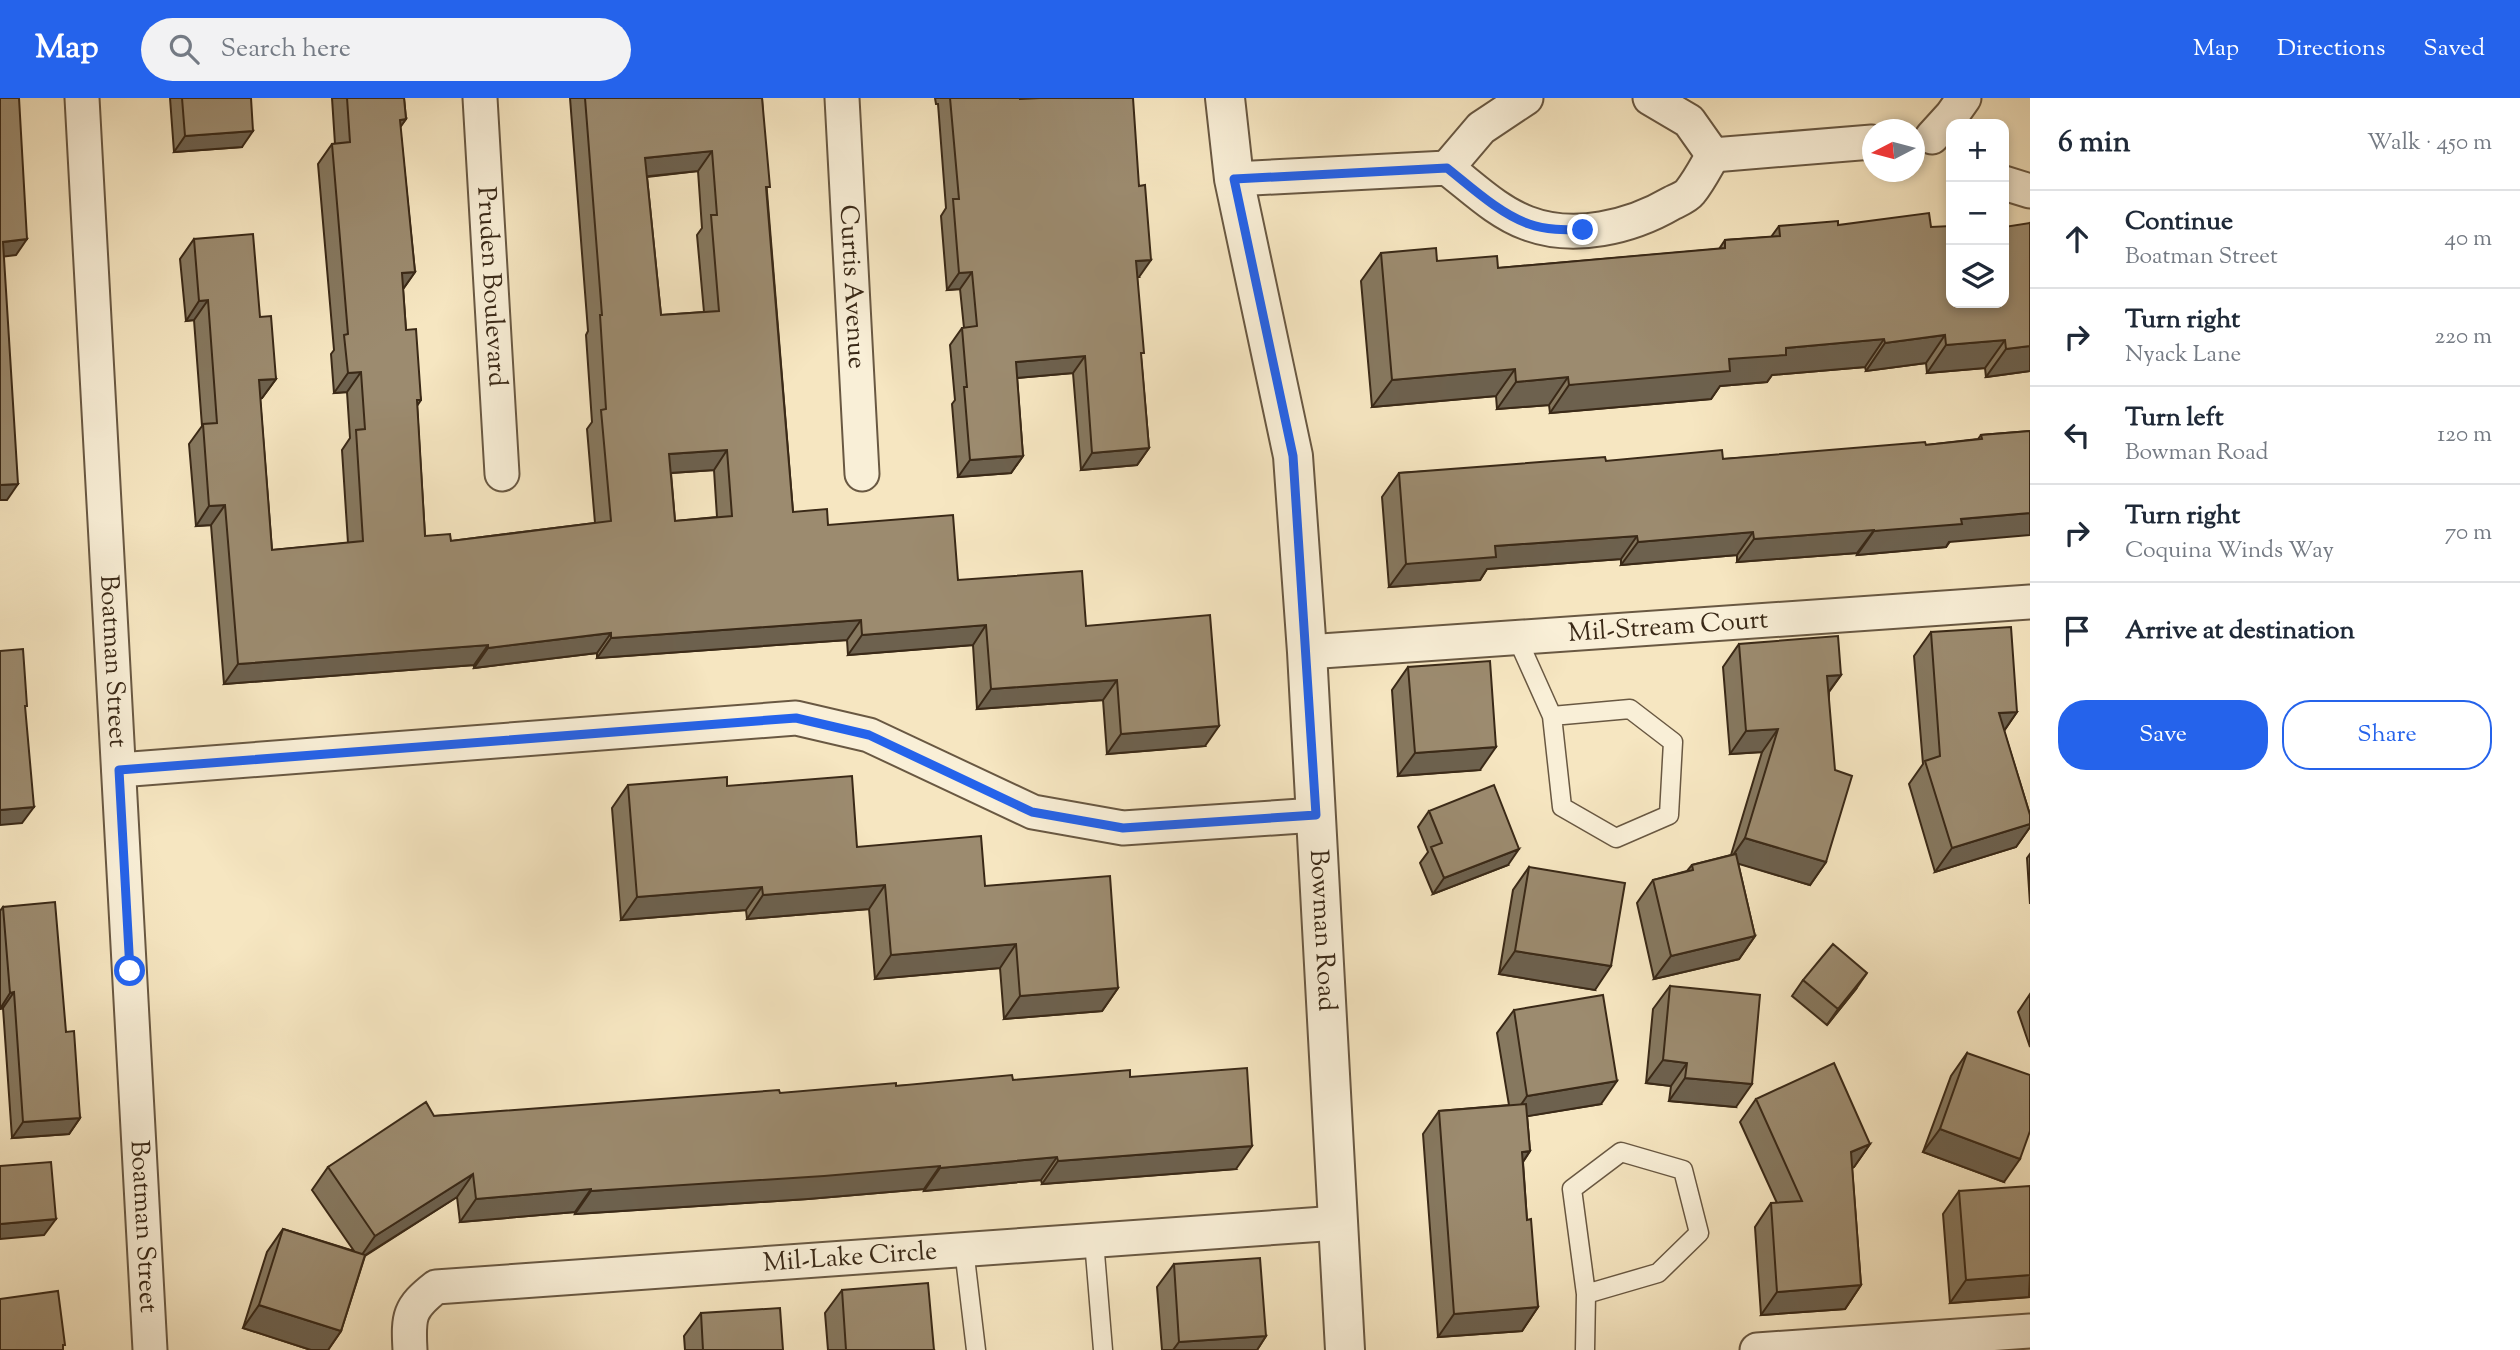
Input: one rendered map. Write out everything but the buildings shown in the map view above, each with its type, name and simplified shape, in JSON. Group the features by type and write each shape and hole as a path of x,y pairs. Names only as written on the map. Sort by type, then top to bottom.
{"street":[{"name":"Boatman Street","path":"82,98 150,1350"},
{"name":"Pruden Boulevard","path":"481,98 502,474"},
{"name":"Curtis Avenue","path":"842,98 862,474"},
{"name":"Bowman Road","path":"1224,98 1234,179 1293,456 1307,652 1345,1350"},
{"path":"1447,168 1481,128 1526,98"},
{"path":"1650,98 1689,121 1713,155"},
{"path":"1933,141 1964,98"},
{"path":"1713,155 1862,143"},
{"path":"1234,179 1447,168 1486,200 1527,223 1556,230 1583,230 1624,225 1657,212 1689,194 1713,155"},
{"path":"2009,185 2030,191"},
{"name":"Mil-Stream Court","path":"1307,652 2030,602"},
{"path":"119,770 796,718 869,735 1032,812 1123,828 1316,815"},
{"name":"Mil-Lake Circle","path":"410,1350 409,1329 416,1303 436,1287 1338,1223"},
{"path":"1757,1350 2030,1331"}],"lane":[{"path":"1517,638 1552,716 1562,807 1616,838 1670,814 1673,742 1630,709 1552,716"},
{"path":"1585,1350 1586,1294 1572,1189 1621,1152 1683,1170 1699,1233 1658,1273 1586,1294"},
{"path":"1094,1241 1103,1350"},
{"path":"964,1249 976,1350"}],"route":[{"path":"130,971 119,770 796,718 869,735 1032,812 1123,828 1316,815 1293,456 1234,179 1447,168 1486,200 1527,223 1556,230 1583,230"}]}
